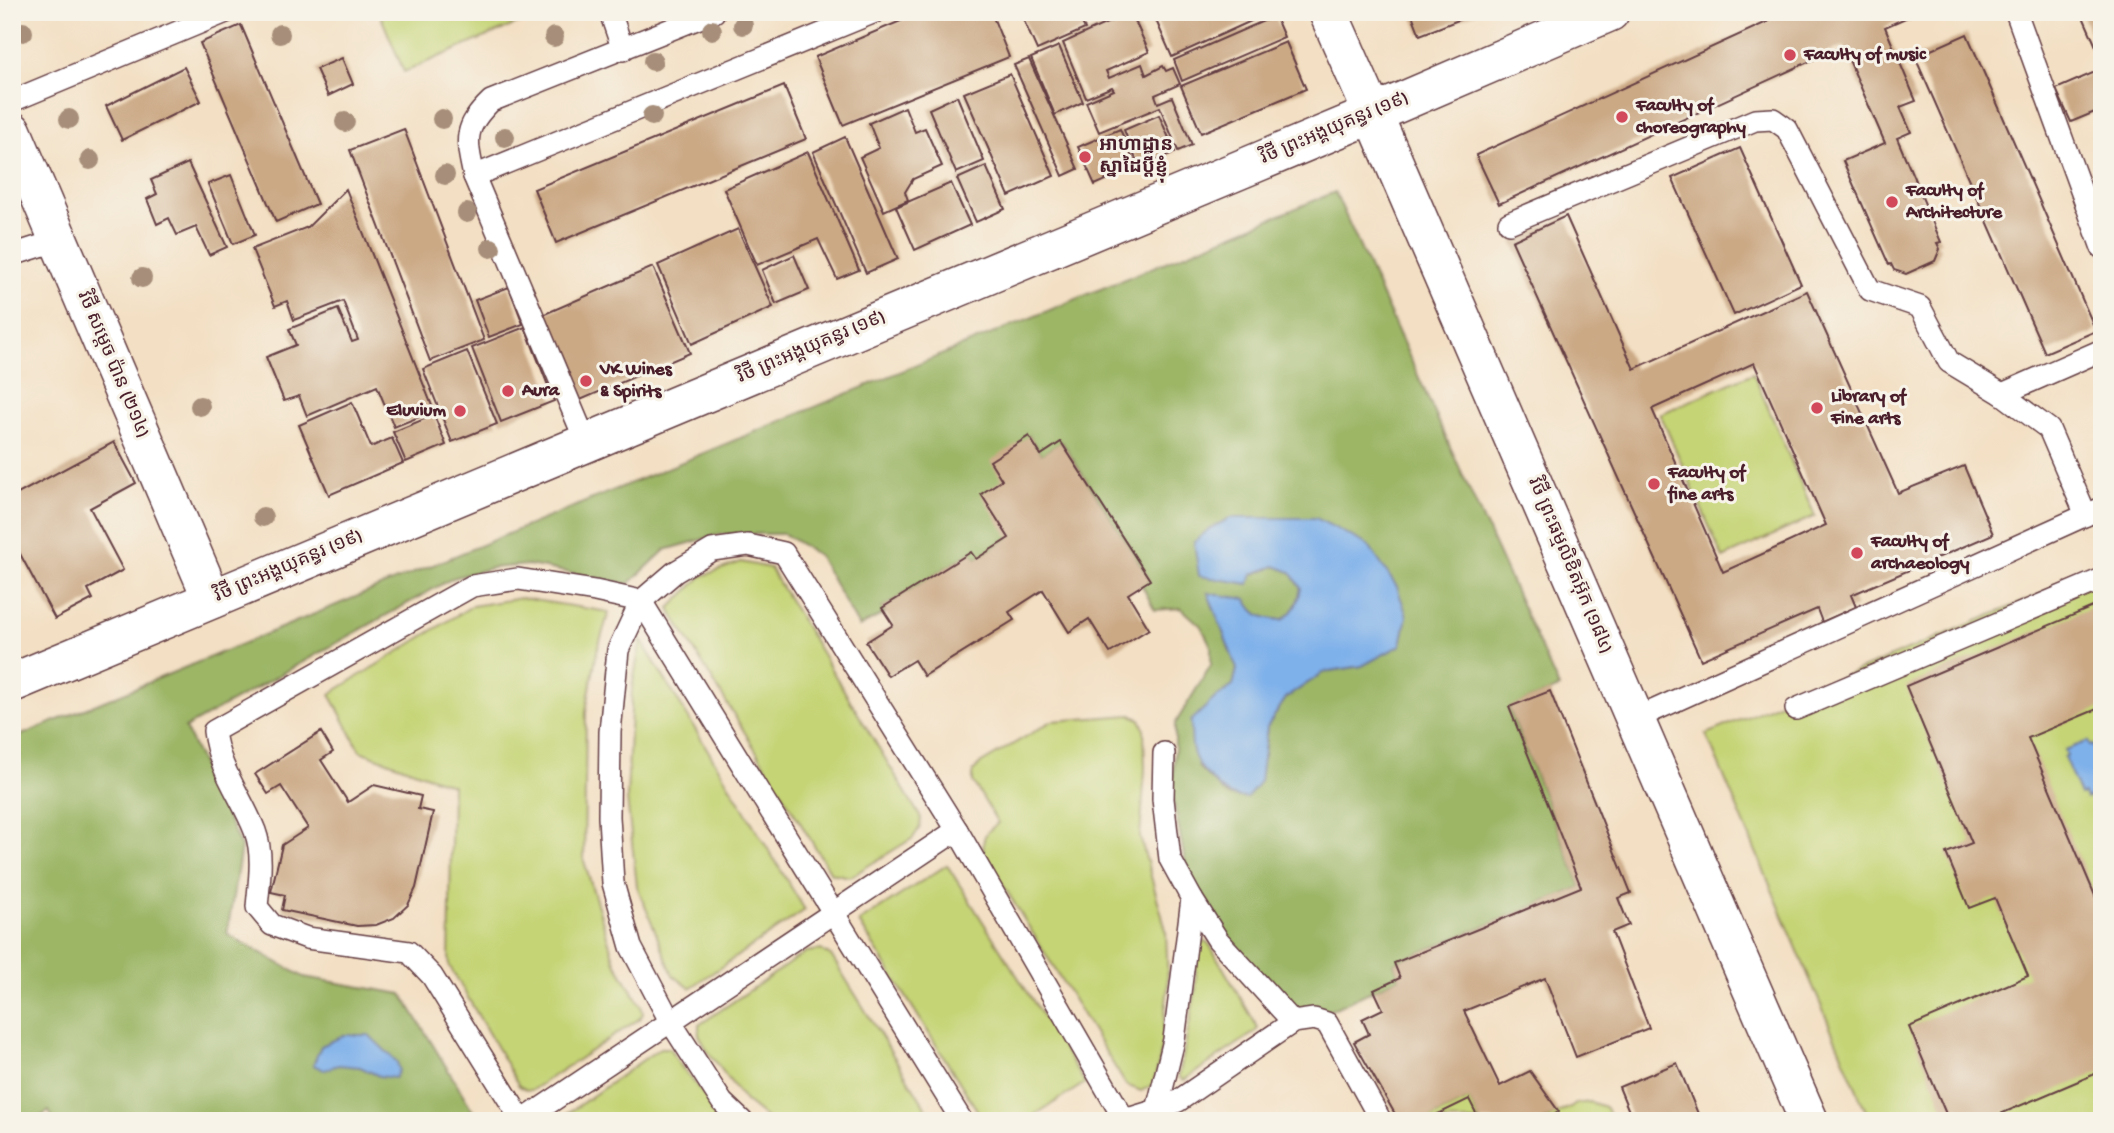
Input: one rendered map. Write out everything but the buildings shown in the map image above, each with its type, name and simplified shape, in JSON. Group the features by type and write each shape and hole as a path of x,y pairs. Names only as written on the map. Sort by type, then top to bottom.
{"street":[{"name":"វិថី ព្រះធម្មលិខិតអ៊ុក (១៨៤)","path":"1328,12 1809,1121"},
{"name":"វិថី ព្រះអង្គយុគន្ធរ (១៩)","path":"12,683 1373,114 1610,12"},
{"name":"វិថី សម្តេច ប៉ាន (២១៤)","path":"12,131 212,599"}],"lane":[{"path":"12,101 226,12"},
{"path":"610,12 623,50"},
{"path":"586,442 474,176 468,132 477,114 491,101 714,12"},
{"path":"474,176 875,12"},
{"path":"2016,12 2102,248"},
{"path":"1509,223 1755,120 1773,119 1787,129 1870,290 1920,307 1949,362 2002,394 2049,429 2094,512 1635,719"},
{"path":"12,255 59,240"},
{"path":"2002,394 2102,350"},
{"path":"742,1121 722,1102 670,1021 631,947 613,883 608,817 610,732 618,650 641,601 675,572 712,550 748,545 784,553 957,830 1122,1120 1178,1101 1293,1022 1314,1019 1327,1023 1381,1121"},
{"path":"957,830 833,912 670,1021 522,1121 432,976 410,952 307,938 272,925 257,907 260,863 256,833 224,770 215,748 214,731 472,586 518,579 641,601 833,912 962,1121"},
{"path":"1796,709 2102,579"},
{"path":"1164,753 1163,799 1170,859 1218,940 1293,1022"},
{"path":"1157,1110 1174,1040 1192,899"}],"green space":[{"path":"379,12 544,12 404,72"},
{"path":"1335,192 1559,688 1509,708 1581,887 1394,963 1400,978 1322,1014 1295,1013 1229,939 1188,876 1172,793 1175,724 1211,665 1211,646 1201,626 1181,608 1155,610 1141,584 1149,579 1062,442 1041,455 1029,436 1002,480 1009,538 976,559 971,552 882,608 885,613 859,627 818,555 784,534 721,534 665,550 629,584 529,565 491,568 453,578 185,728 241,847 227,934 304,977 402,994 479,1121 54,1121 49,1111 34,1121 12,1121 12,739","holes":["1316,518 1362,666 1324,672 1286,698 1267,727 1264,756 1246,797 1228,796 1198,767 1215,698 1233,686 1237,669 1208,593 1266,618 1282,620 1295,606 1301,588 1291,572 1275,566 1252,575"]},
{"path":"1753,373 1815,516 1723,558 1660,414"},
{"path":"741,562 770,568 921,818 920,827 913,838 850,877 831,873 669,609 702,576"},
{"path":"2102,569 2102,1121 1870,1121 1706,734"},
{"path":"521,598 609,612 597,651 586,711 584,861 615,962 643,1014 532,1090 519,1086 449,965 452,785 360,751 330,694 472,606"},
{"path":"641,640 805,910 690,988 673,975 637,886 627,799 632,688"},
{"path":"1131,715 1140,719 1144,729 1145,770 1140,837 1166,930 1168,986 1160,1058 1153,1085 1141,1091 1126,1085 984,854 985,836 998,823 973,782 973,772 980,764 1052,721"},
{"path":"947,865 1085,1083 1025,1121 984,1121 859,922"},
{"path":"1198,939 1208,942 1258,1028 1184,1080 1179,1077 1196,989"},
{"path":"821,950 832,957 934,1121 770,1121 745,1101 707,1050 699,1035 699,1025 806,952"},
{"path":"660,1048 669,1048 725,1121 557,1121"},
{"path":"1469,1099 1480,1121 1424,1121"},
{"path":"1590,1102 1605,1107 1614,1121 1542,1121 1576,1104"}],"water":[{"path":"1230,518 1316,518 1368,545 1397,587 1407,616 1401,645 1362,666 1324,672 1286,698 1267,727 1260,781 1247,798 1228,794 1221,789 1200,767 1192,747 1191,721 1215,698 1233,686 1237,669 1208,593 1246,599 1260,616 1282,620 1295,606 1301,588 1291,572 1275,566 1252,574 1249,584 1199,576 1194,542 1209,529"},
{"path":"2088,741 2090,746 2093,745 2102,766 2102,792 2086,799 2084,794 2080,795 2064,757 2067,755 2065,750"},
{"path":"345,1035 369,1035 397,1062 399,1070 395,1078 379,1076 360,1067 338,1065 324,1070 313,1065 321,1046"}],"place":[{"name":"Faculty of music","path":"1790,55"},
{"name":"Faculty of choreography","path":"1622,117"},
{"name":"អាហាដ្ឋាន ស្នាដៃប្ដីខ្ញុំ","path":"1085,157"},
{"name":"Faculty of Architecture","path":"1892,202"},
{"name":"VK Wines & Spirits","path":"586,381"},
{"name":"Aura","path":"508,391"},
{"name":"Library of Fine arts","path":"1817,408"},
{"name":"Eluvium","path":"460,411"},
{"name":"Faculty of fine arts","path":"1654,484"},
{"name":"Faculty of archaeology","path":"1857,553"}]}
